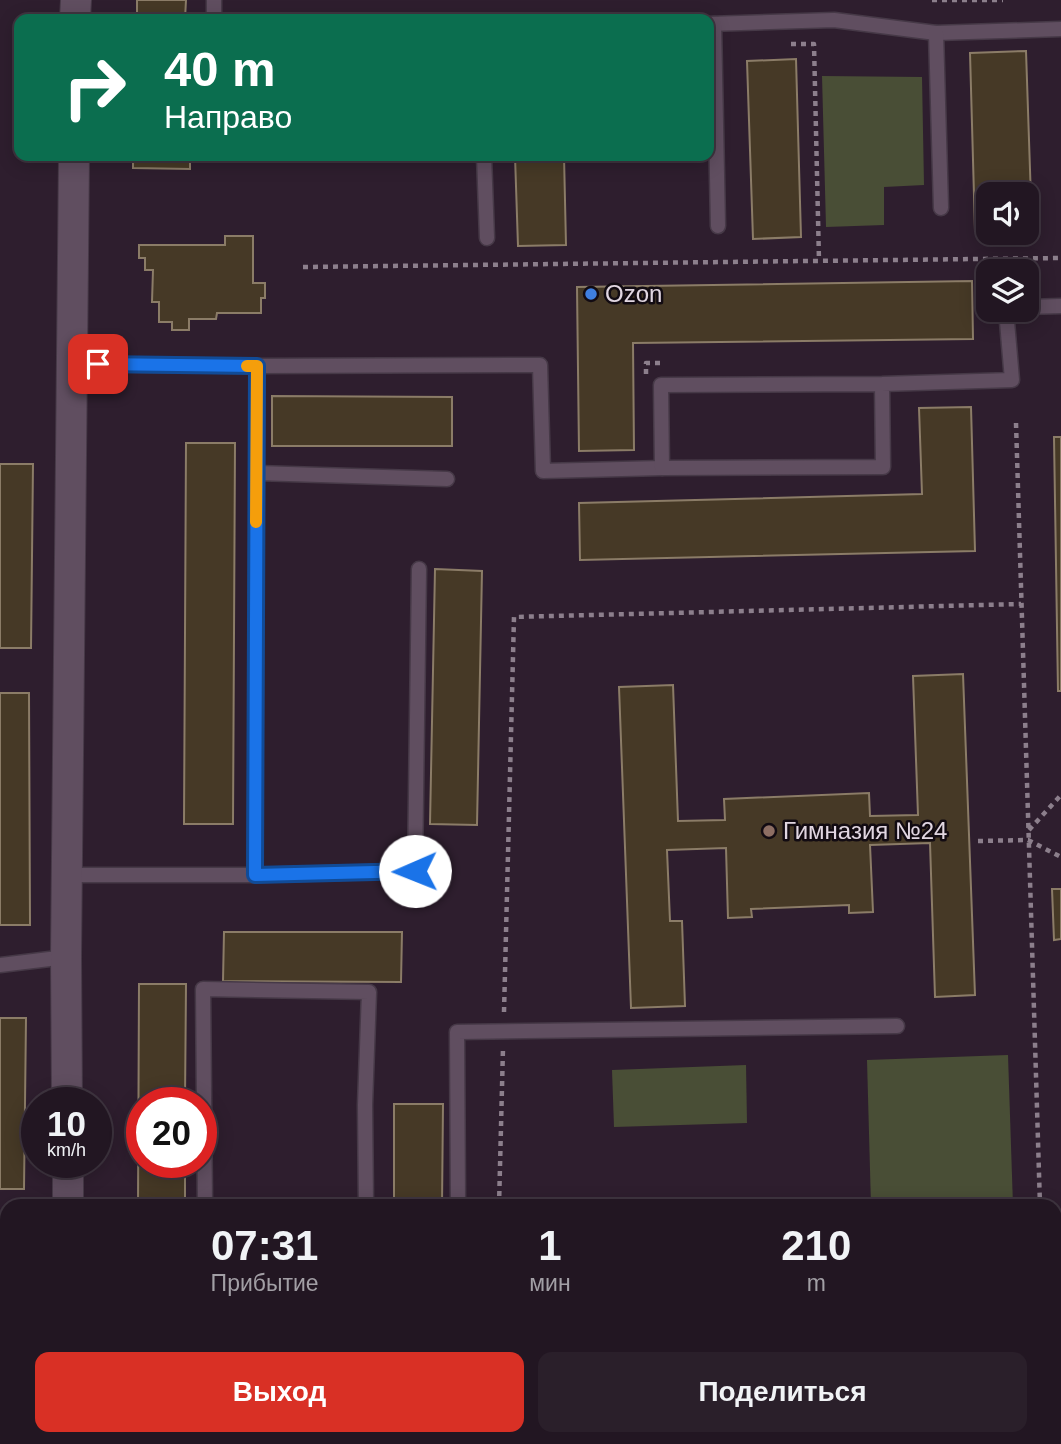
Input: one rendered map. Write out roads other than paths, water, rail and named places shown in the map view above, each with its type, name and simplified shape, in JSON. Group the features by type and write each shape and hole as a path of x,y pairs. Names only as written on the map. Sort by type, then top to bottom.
{"street":[{"path":"67,1087 74,161"},
{"path":"68,1178 68,1199"}],"lane":[{"path":"714,24 834,20 936,33 1061,29"},
{"path":"936,33 941,208"},
{"path":"714,111 718,226"},
{"path":"484,161 487,238"},
{"path":"1039,307 1061,306"},
{"path":"662,468 661,385 881,384 1012,380 1007,322"},
{"path":"72,364 540,365 542,471 883,467 881,384"},
{"path":"255,875 257,366"},
{"path":"257,473 447,479"},
{"path":"67,875 255,875 415,871 419,569"},
{"path":"0,965 66,957"},
{"path":"205,1199 203,989 369,992 365,1105 366,1199"},
{"path":"458,1199 457,1032 897,1026"}],"place":[{"name":"Ozon","path":"591,294"},
{"name":"Гимназия №24","path":"769,831"}]}
